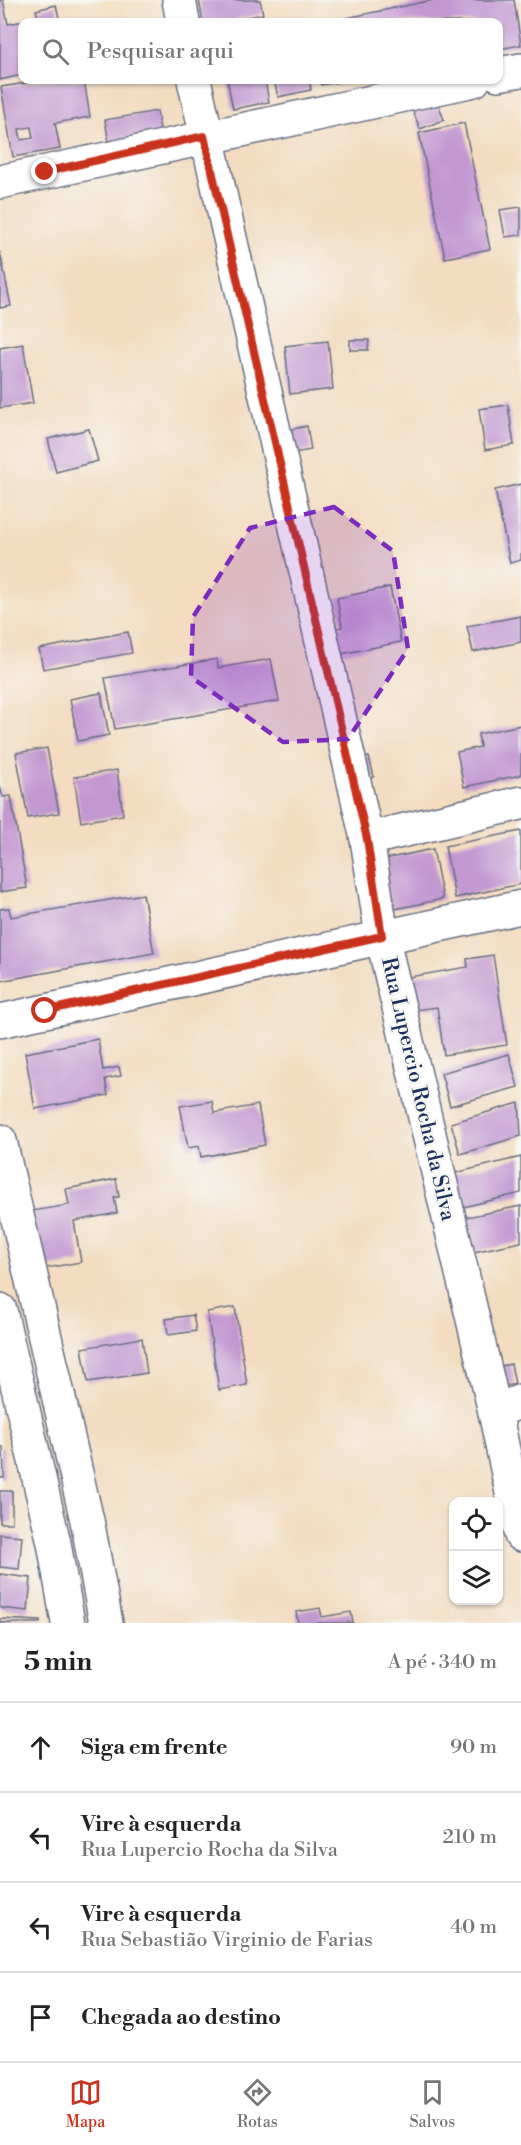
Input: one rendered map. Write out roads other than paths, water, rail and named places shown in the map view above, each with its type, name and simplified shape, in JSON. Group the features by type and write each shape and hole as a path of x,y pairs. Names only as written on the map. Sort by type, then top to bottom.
{"street":[{"path":"178,0 182,18"},
{"path":"503,73 521,70"},
{"name":"Rua Lupercio Rocha da Silva","path":"195,84 204,136 367,839 382,936 508,1407 521,1535"},
{"path":"0,182 204,136 455,84"},
{"path":"367,839 521,803"},
{"path":"0,1021 521,907"},
{"path":"0,1141 88,1525 106,1623"},
{"path":"0,1310 54,1543 68,1623"}]}
